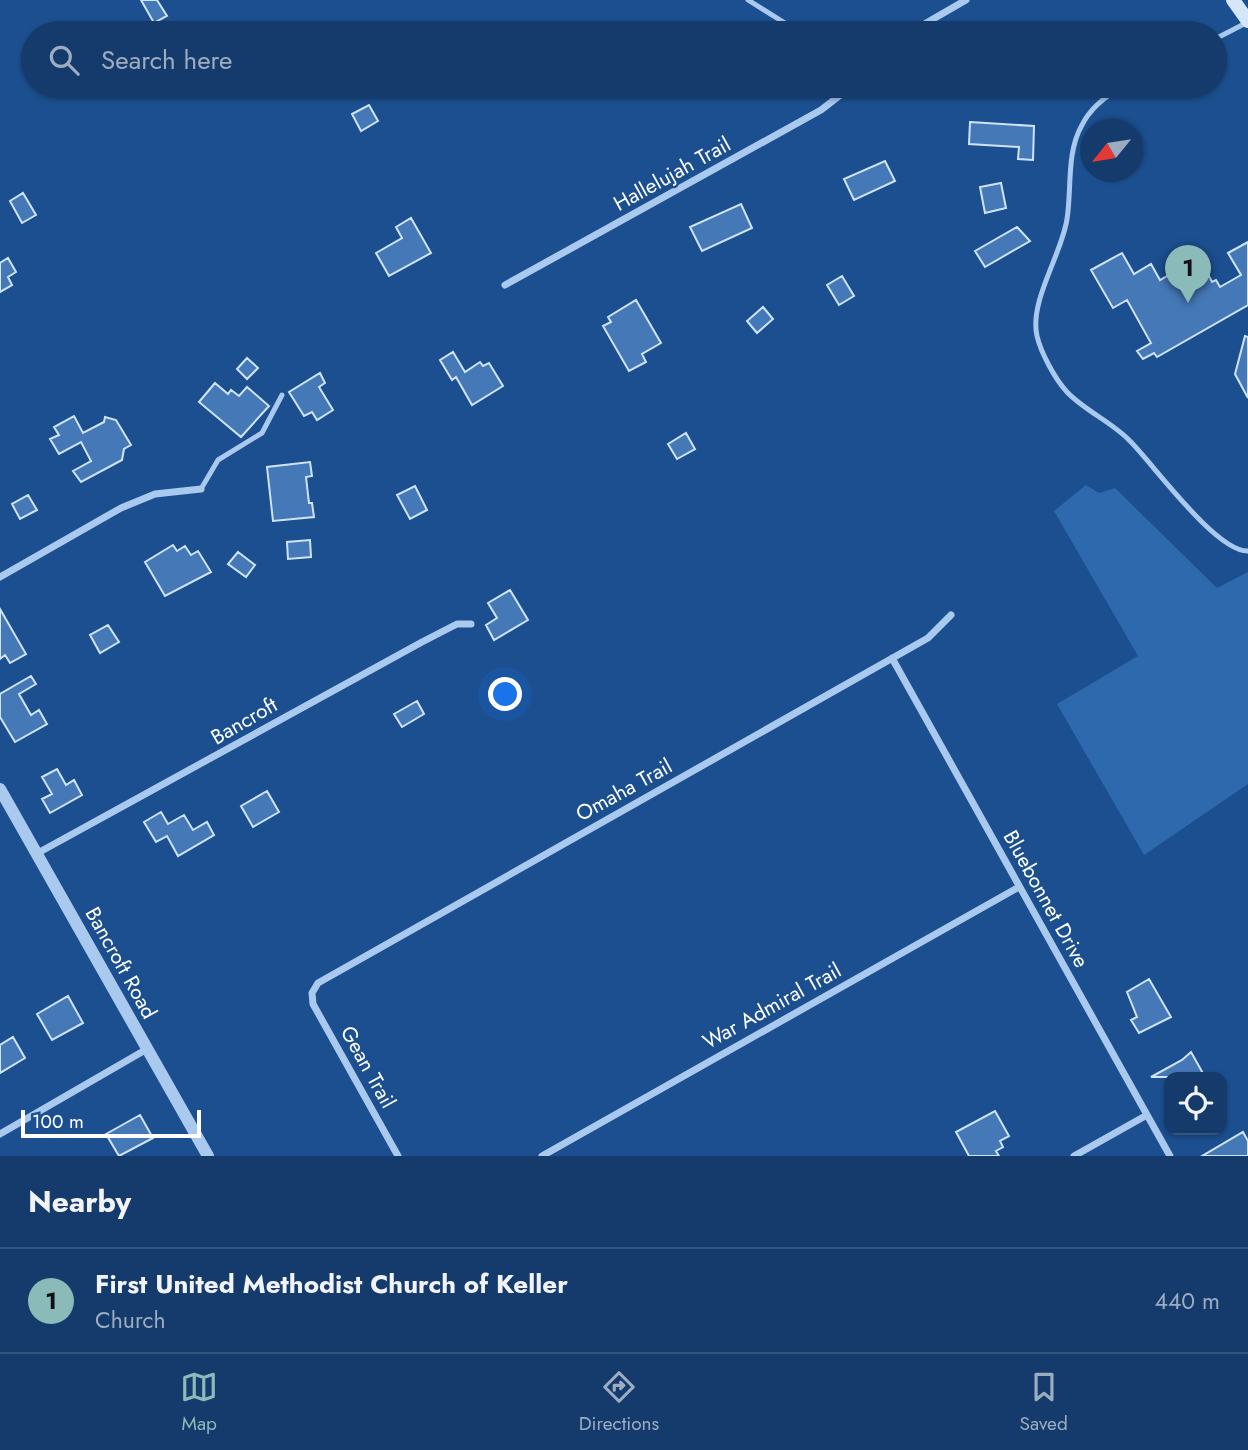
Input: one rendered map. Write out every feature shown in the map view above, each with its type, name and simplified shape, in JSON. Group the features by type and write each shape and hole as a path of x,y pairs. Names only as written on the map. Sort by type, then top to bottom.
{"main road":[{"path":"1233,0 1248,22"}],"street":[{"path":"930,21 966,0"},
{"name":"Hallelujah Trail","path":"505,285 821,110 836,98"},
{"path":"0,577 121,508 155,494 201,489"},
{"name":"Omaha Trail","path":"312,993 318,983 933,634 951,615"},
{"name":"Bancroft","path":"36,854 422,642 457,624 471,624"},
{"name":"Bluebonnet Drive","path":"892,658 1170,1156"},
{"name":"Bancroft Road","path":"0,789 208,1156"},
{"name":"War Admiral Trail","path":"541,1156 1019,887"},
{"name":"Gean Trail","path":"312,993 313,1004 398,1156"},
{"path":"0,1134 147,1049"},
{"path":"1074,1156 1147,1115"}],"lane":[{"path":"748,0 782,21"},
{"path":"1227,33 1248,22"},
{"path":"1107,98 1097,105 1077,134 1066,226 1038,309 1037,338 1067,392 1128,438 1176,494 1223,541 1238,551 1248,551"},
{"path":"201,489 218,460 262,433 282,395"}],"shaded area":[{"path":"1086,485 1099,493 1115,488 1217,588 1248,572 1248,784 1144,855 1057,704 1138,656 1054,511"}],"building":[{"path":"141,0 157,0 167,16 153,21"},
{"path":"369,105 378,121 361,131 352,114"},
{"path":"970,122 1034,126 1033,160 1018,159 1019,147 969,144"},
{"path":"885,161 895,181 854,200 844,179"},
{"path":"1001,183 1006,208 985,213 980,187"},
{"path":"23,193 36,215 22,223 10,201"},
{"path":"741,204 752,228 702,251 690,227"},
{"path":"411,218 431,253 389,276 376,253 402,238 396,227"},
{"path":"1017,227 1030,241 985,267 975,251"},
{"path":"1248,242 1248,305 1157,357 1154,353 1143,359 1137,351 1151,343 1127,300 1113,308 1091,270 1122,253 1134,274 1151,264 1160,280 1172,273 1176,279 1180,277 1181,280 1192,274 1197,283 1209,276 1212,282 1216,280 1220,287 1241,275 1228,253"},
{"path":"8,258 16,272 8,277 12,285 0,292 0,263"},
{"path":"842,276 854,296 839,305 827,285"},
{"path":"636,300 661,343 642,354 646,362 629,371 603,326 611,322 608,317"},
{"path":"763,307 773,319 757,333 747,321"},
{"path":"1245,336 1248,337 1248,398 1235,374"},
{"path":"453,352 465,372 480,362 483,366 489,363 503,386 472,405 456,377 452,380 440,360"},
{"path":"247,358 258,368 247,379 237,369"},
{"path":"320,373 325,383 319,387 333,410 317,420 312,412 304,416 289,392"},
{"path":"215,383 228,394 231,390 239,396 247,387 269,406 241,437 199,402"},
{"path":"74,416 83,433 104,422 105,417 116,420 131,445 124,449 122,460 81,482 73,471 91,461 81,442 59,454 50,439 59,435 54,427"},
{"path":"686,433 695,449 677,459 668,444"},
{"path":"310,462 312,476 306,477 309,503 312,503 314,517 273,521 267,467"},
{"path":"415,486 427,510 410,519 397,495"},
{"path":"28,495 37,510 20,519 12,504"},
{"path":"310,540 311,557 288,559 287,542"},
{"path":"173,545 177,551 185,546 191,555 198,551 211,572 165,596 145,562"},
{"path":"238,552 255,565 246,577 228,564"},
{"path":"510,590 528,620 494,640 486,625 497,618 488,603"},
{"path":"0,609 26,654 10,663 5,655 0,659"},
{"path":"108,625 119,642 100,653 90,635"},
{"path":"31,676 36,684 19,694 31,715 39,710 47,724 15,742 0,717 0,694"},
{"path":"417,701 424,714 402,727 394,714"},
{"path":"57,769 66,785 74,780 82,795 50,813 42,799 52,794 42,777"},
{"path":"267,791 279,812 253,827 241,806"},
{"path":"161,812 168,824 184,815 193,830 207,822 214,835 178,856 167,836 156,842 144,822"},
{"path":"1149,979 1171,1017 1139,1033 1131,1020 1137,1017 1127,992"},
{"path":"68,996 83,1023 52,1040 37,1014"},
{"path":"13,1037 25,1058 0,1073 0,1045"},
{"path":"1191,1052 1202,1072 1164,1072 1164,1077 1151,1077"},
{"path":"995,1111 1009,1136 1000,1141 1003,1147 996,1151 999,1156 969,1156 956,1132"},
{"path":"140,1115 153,1138 119,1156 106,1134"},
{"path":"1243,1132 1248,1141 1248,1156 1202,1156"}],"place":[{"name":"First United Methodist Church of Keller","path":"1188,303"}]}
